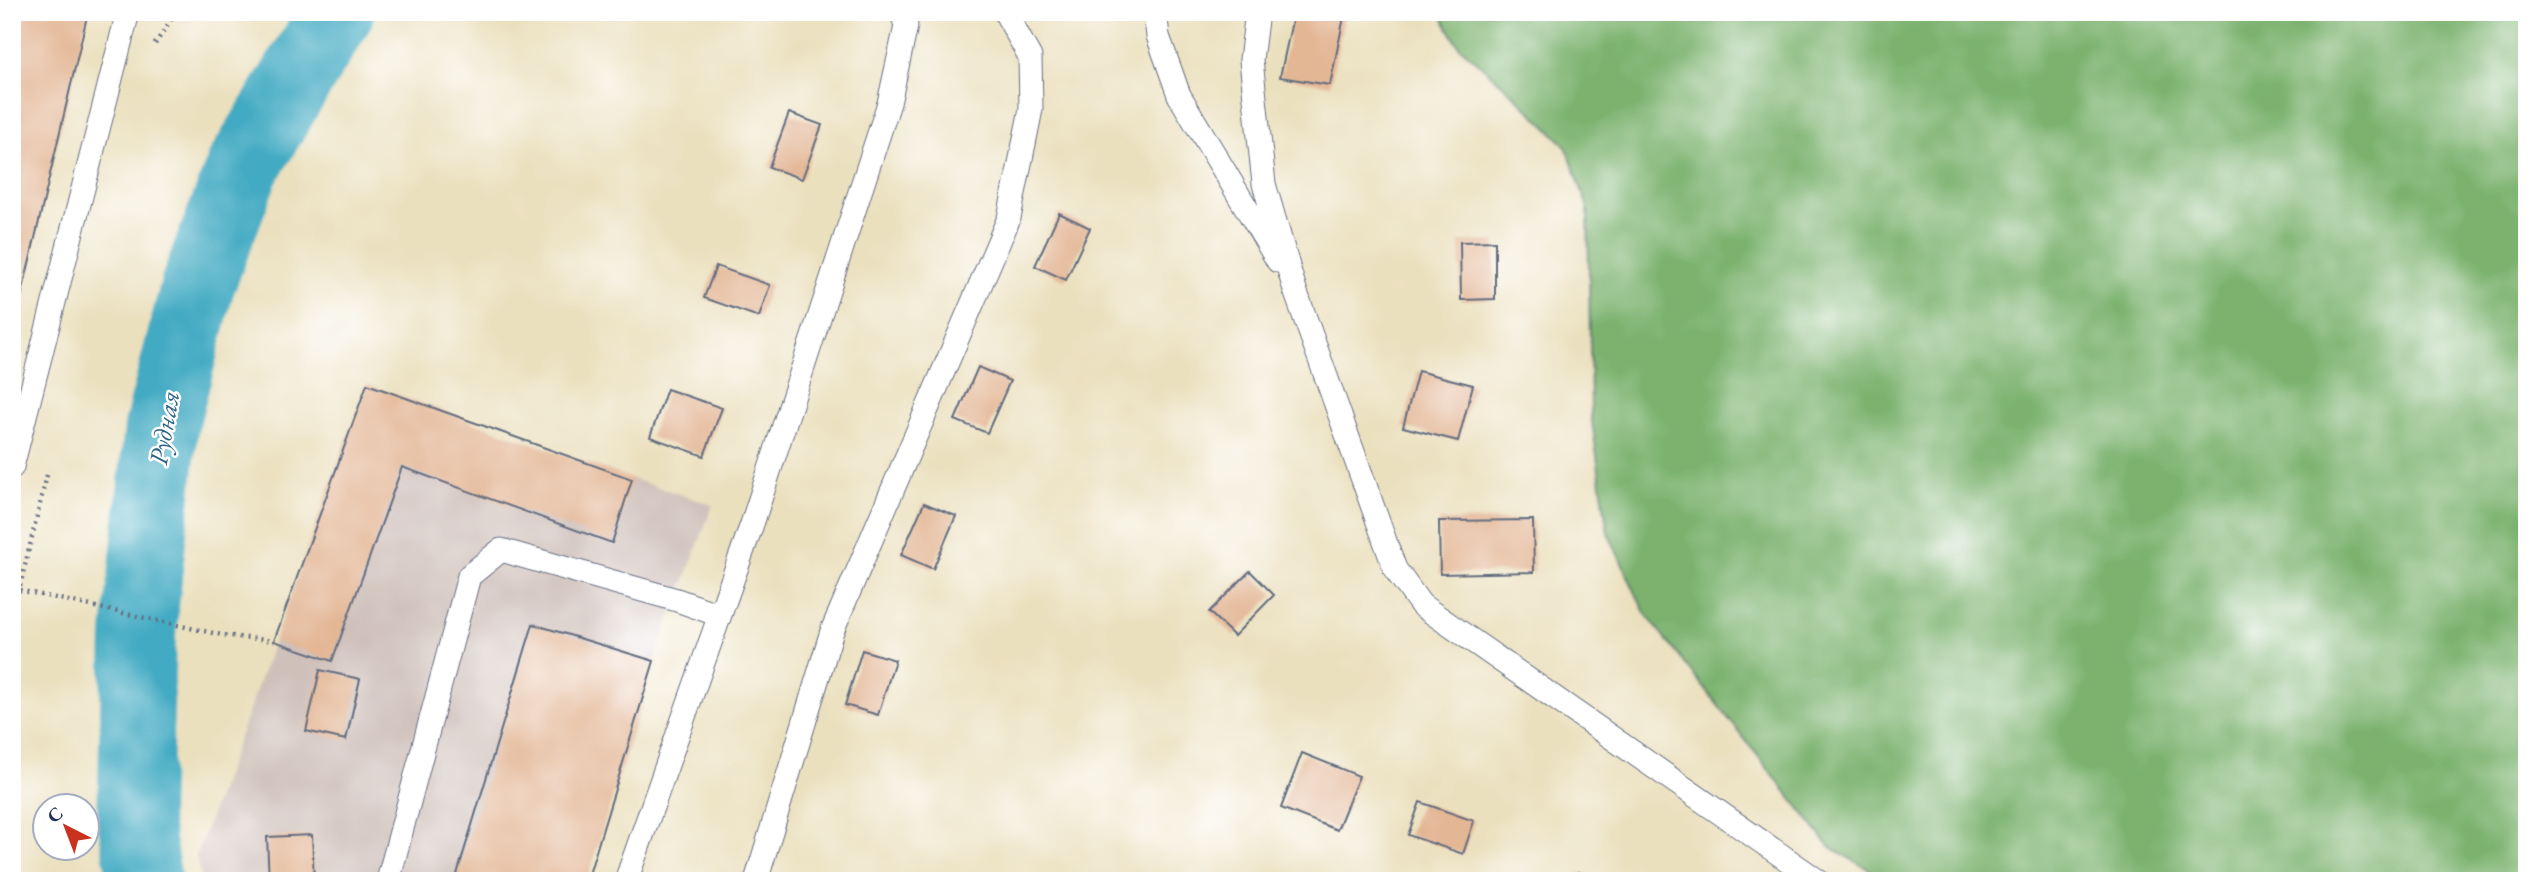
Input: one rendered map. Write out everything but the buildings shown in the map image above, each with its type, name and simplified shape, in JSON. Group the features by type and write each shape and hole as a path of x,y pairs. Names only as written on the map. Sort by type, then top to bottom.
{"lane":[{"path":"12,467 128,12"},
{"path":"625,881 756,511 889,103 905,26 902,12"},
{"path":"756,881 832,631 1009,218 1031,109 1030,57 1004,12"},
{"path":"1155,12 1158,36 1179,95 1295,290"},
{"path":"1257,12 1251,60 1264,184 1295,290 1395,569 1421,605 1818,881"},
{"path":"388,881 469,576 501,550 677,600 719,615"}],"path":[{"path":"12,587 19,590"},
{"path":"50,597 222,635 274,641"}],"shaded area":[{"path":"367,384 632,479 713,505 654,661 587,881 202,881 196,856"}],"green space":[{"path":"1439,12 2527,12 2527,881 1889,881 1830,847 1645,613 1608,533 1591,415 1588,208 1566,146 1459,46"}],"waterway":[{"name":"Рудная","path":"145,881 134,819 139,634 161,428 198,284 243,167 337,12"}]}
